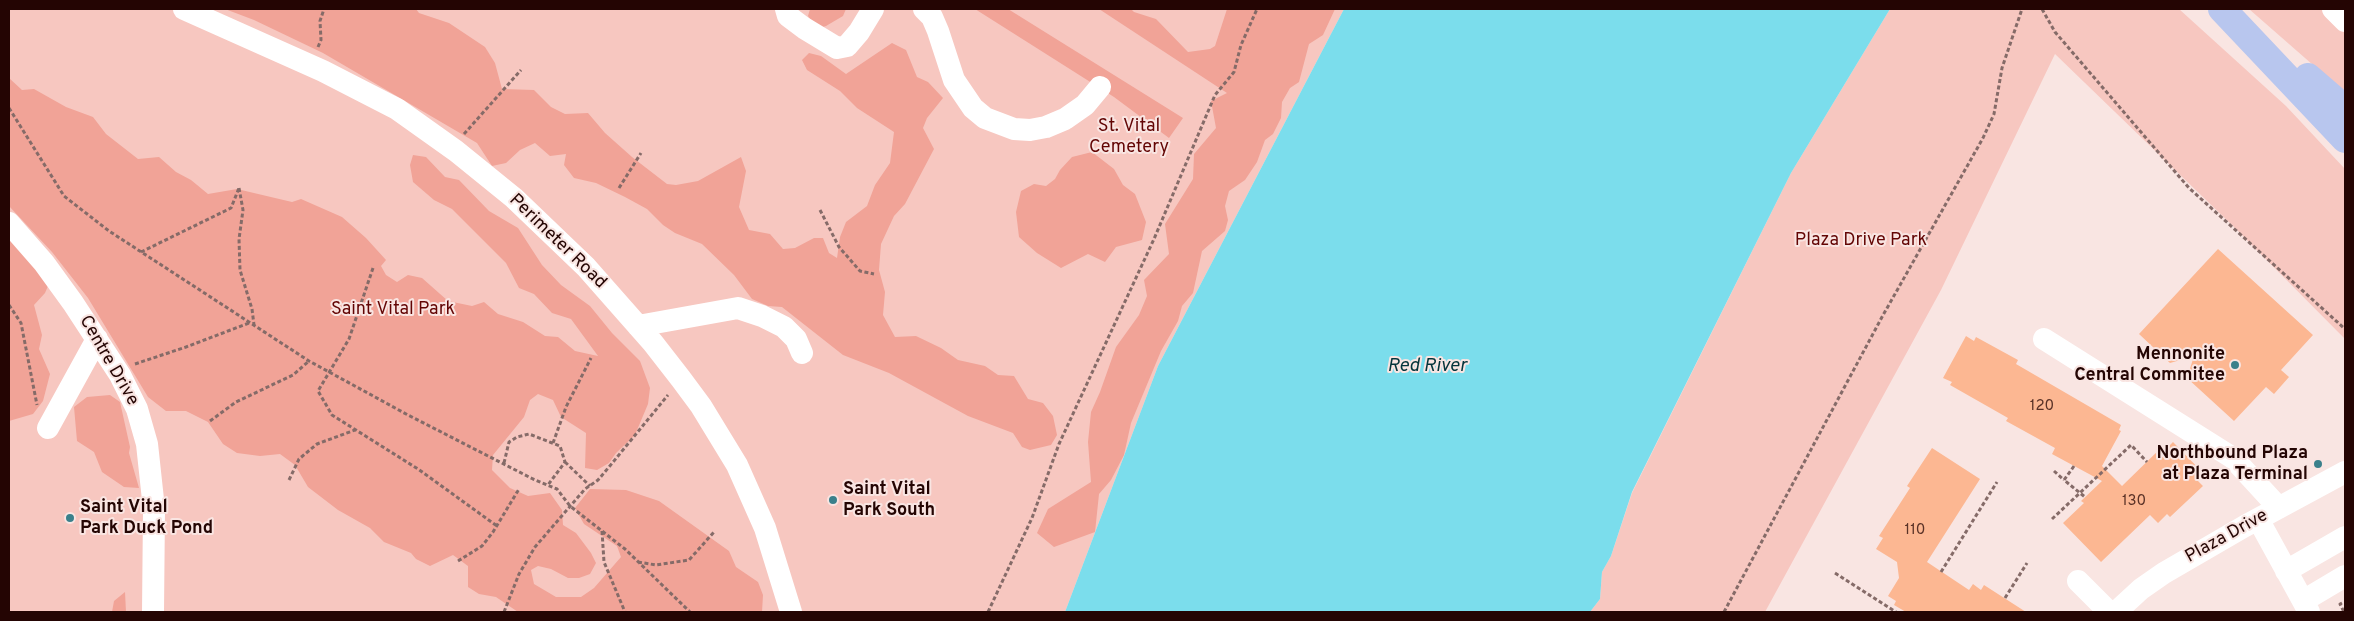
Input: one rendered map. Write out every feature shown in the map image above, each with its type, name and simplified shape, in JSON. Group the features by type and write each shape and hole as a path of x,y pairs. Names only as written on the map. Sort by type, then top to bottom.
{"main road":[{"path":"2222,9 2345,138"},
{"path":"2230,9 2345,109"}],"street":[{"name":"Perimeter Road","path":"184,9 311,66 397,109 452,148 514,198 586,267 638,326 702,406 737,465 765,528 792,612"},
{"path":"786,9 788,16 837,48 847,46 859,32 873,9"},
{"path":"924,9 932,17 938,31 954,80 973,108 985,118 1014,128 1030,130 1046,127 1065,119 1085,105 1100,87"},
{"path":"2333,9 2345,21"},
{"name":"Centre Drive","path":"9,223 44,262 97,339 118,371 137,409 147,444 154,509 154,612"},
{"path":"638,326 738,308 762,316 784,327 796,339 802,353"},
{"path":"44,420 97,339"},
{"path":"2044,339 2233,458 2279,508"},
{"name":"Plaza Drive","path":"2116,612 2141,589 2164,573 2345,472"},
{"path":"2258,519 2306,607 2345,576"},
{"path":"2286,571 2345,537"},
{"path":"2078,581 2109,612"}],"path":[{"path":"311,66 320,40 320,21 324,9"},
{"path":"988,612 1032,518 1060,444 1154,239 1215,94 1234,72 1241,45 1257,9"},
{"path":"1724,612 1882,317 1983,138 1994,114 1999,96 2002,68 2022,9"},
{"path":"2042,9 2055,32 2189,188 2345,329"},
{"path":"452,148 521,70"},
{"path":"9,108 64,196 141,252 254,326 328,371 504,463 557,488 570,506 602,530 690,612"},
{"path":"619,188 641,153"},
{"path":"141,252 231,208 239,188 243,210 239,239 240,270 252,309 254,326"},
{"path":"820,210 839,247 860,271 874,274"},
{"path":"373,268 349,339 328,371 318,391 332,415 418,469 497,526"},
{"path":"9,305 21,323 44,420"},
{"path":"118,371 250,323"},
{"path":"553,443 566,408 592,358"},
{"path":"210,421 236,402 293,375 310,360"},
{"path":"504,612 520,574 535,547 570,506 609,467 681,379"},
{"path":"289,480 299,459 317,444 355,430"},
{"path":"504,463 509,442 517,436 529,434 560,446 565,462 590,486"},
{"path":"2052,519 2131,445 2147,462"},
{"path":"548,485 565,462"},
{"path":"2064,480 2074,466"},
{"path":"2054,471 2085,497"},
{"path":"1941,572 1997,482"},
{"path":"458,562 482,546 497,526 519,489"},
{"path":"602,530 604,562 624,612"},
{"path":"638,562 656,565 689,560 714,532"},
{"path":"2005,598 2027,563"},
{"path":"1836,573 1896,612"},
{"path":"2344,612 2340,604 2345,601"}],"green space":[{"name":"Saint Vital Park","path":"9,9 1344,9 1158,366 1065,612 9,612"},
{"path":"225,9 416,9 419,13 449,23 485,47 495,63 502,89 534,90 551,107 565,114 588,113 605,133 667,184 676,185 698,181 741,157 746,171 739,207 749,230 770,234 783,249 795,248 814,238 823,238 829,253 837,258 840,237 846,222 867,206 875,185 890,163 894,132 857,108 840,91 807,70 802,60 809,53 821,56 846,74 892,43 906,50 917,77 928,82 943,98 927,118 923,128 934,149 905,204 894,216 881,244 879,270 885,292 883,315 895,337 916,336 941,348 958,360 985,366 998,375 1014,376 1028,399 1043,403 1053,416 1057,435 1051,445 1030,450 1022,447 1013,433 968,416 889,373 843,355 782,307 768,306 752,299 734,275 702,244 675,233 663,225 647,209 625,197 596,183 574,178 564,165 566,154 550,156 535,143 520,150 506,163 492,166 477,143 323,53 254,20"},
{"path":"810,9 846,9 843,16 817,29 808,16"},
{"path":"975,9 1008,9 1183,118 1169,138 1114,97"},
{"path":"1099,9 1131,9 1134,12 1156,19 1188,52 1210,49 1215,46 1227,9 1335,9 1323,35 1309,44 1299,82 1290,88 1282,102 1281,118 1273,134 1265,140 1257,162 1245,180 1229,191 1225,206 1228,220 1225,231 1202,251 1193,293 1182,306 1178,321 1161,351 1131,423 1124,455 1111,480 1099,494 1095,532 1054,547 1037,533 1048,509 1091,482 1088,442 1091,412 1116,347 1139,315 1147,296 1144,280 1169,254 1165,224 1193,179 1194,154 1216,128 1211,101 1227,93"},
{"name":"Plaza Drive Park","path":"1890,9 2179,9 2286,106 2345,169 2345,339 2234,227 2055,54 1941,290 1765,612 1590,612 1600,599 1602,572 1611,556 1632,493 1791,173"},
{"path":"2249,9 2326,9 2345,27 2345,93"},
{"path":"9,78 22,90 34,89 66,107 93,117 106,134 138,159 159,157 176,172 191,180 208,194 237,189 292,202 301,199 342,217 366,238 386,260 381,266 386,275 397,282 408,275 422,278 448,301 472,306 484,302 498,314 523,322 545,336 558,337 575,351 598,356 571,319 552,313 534,294 519,288 506,263 452,209 434,200 413,182 410,165 413,155 426,157 445,177 459,180 489,211 518,228 542,265 561,285 590,306 612,333 640,361 650,388 648,404 635,435 616,453 609,463 597,470 585,468 586,433 561,417 553,400 538,394 530,400 524,417 493,455 492,470 510,488 528,496 550,493 562,510 563,525 576,533 596,563 590,574 579,578 568,578 551,569 538,566 531,570 534,584 556,597 581,597 594,588 621,557 617,546 584,524 575,508 590,489 626,490 659,501 729,551 736,567 758,582 763,595 762,612 518,612 496,597 479,594 468,587 468,566 453,555 430,566 416,559 411,553 384,542 370,528 338,510 308,487 295,465 280,454 260,456 237,453 223,444 208,422 186,411 166,411 148,397 88,298 52,252 9,206"},
{"path":"1092,152 1114,169 1123,185 1135,194 1146,222 1142,240 1116,247 1105,262 1088,254 1061,268 1037,253 1019,237 1016,212 1021,191 1034,184 1046,186 1055,179 1060,170 1072,157"},
{"path":"9,237 35,267 48,286 45,293 34,305 42,335 39,349 50,374 43,401 33,414 9,421"},
{"path":"110,395 120,402 130,447 129,453 139,488 124,487 102,472 94,452 77,441 74,407 87,397"},
{"path":"125,592 126,612 112,612 114,601"}],"water":[{"name":"Red River","path":"1344,9 1890,9 1791,173 1632,492 1611,556 1602,572 1600,599 1590,612 1065,612 1158,366"}],"building":[{"path":"2218,249 2313,335 2281,370 2289,377 2274,394 2266,387 2234,421 2187,378 2194,356 2170,363 2139,334"},
{"path":"1966,336 1974,341 1976,337 2018,360 2016,364 2121,425 2119,430 2121,431 2102,466 2122,486 2163,446 2166,449 2173,442 2205,475 2198,481 2203,486 2170,517 2167,514 2158,523 2150,515 2101,562 2063,523 2084,503 2081,501 2102,481 2052,454 2055,448 2006,421 2008,418 1950,385 1952,382 1943,378"},
{"path":"1932,448 1980,479 1927,562 1969,590 1973,584 1981,590 1984,585 2026,612 1906,612 1894,605 1896,601 1888,596 1899,578 1897,562 1876,549 1883,538 1879,536 1910,488 1907,486"}],"place":[{"name":"Mennonite Central Commitee","path":"2235,365"},
{"name":"Northbound Plaza at Plaza Terminal","path":"2318,464"},
{"name":"Saint Vital Park South","path":"833,500"},
{"name":"Saint Vital Park Duck Pond","path":"70,518"}],"park label":[{"name":"St. Vital Cemetery","path":"1129,137"}]}
